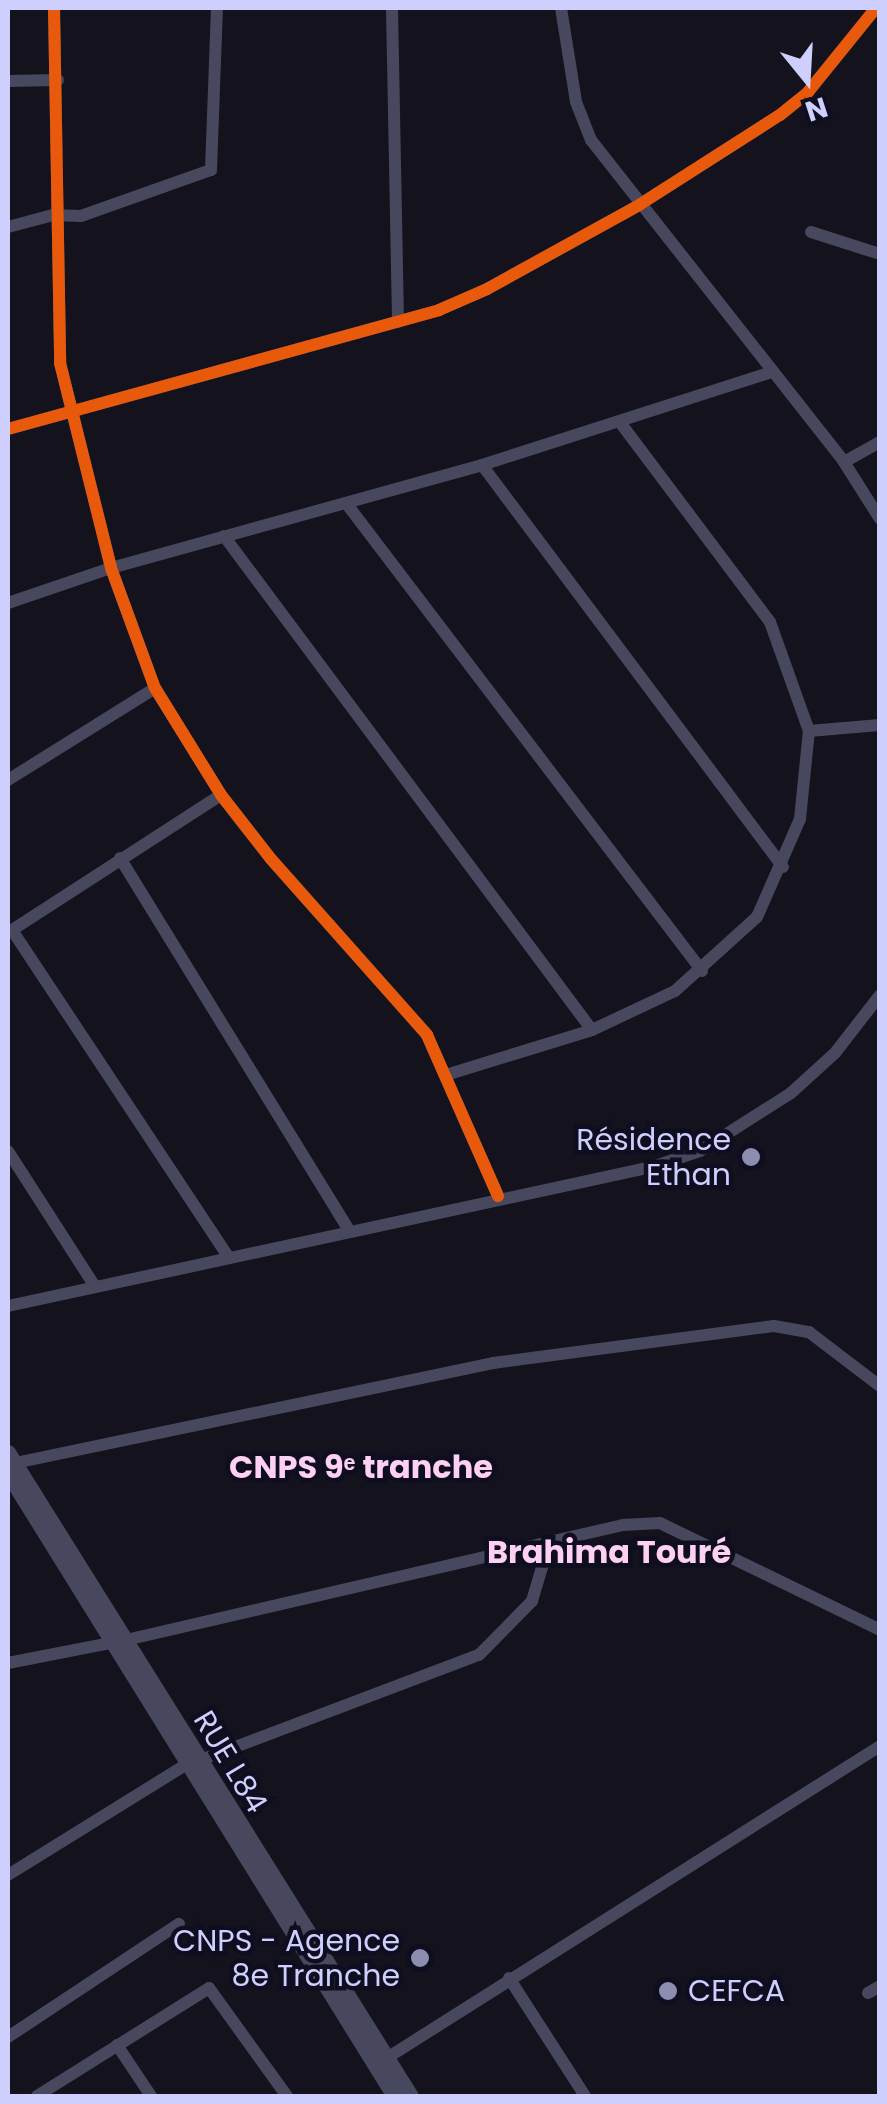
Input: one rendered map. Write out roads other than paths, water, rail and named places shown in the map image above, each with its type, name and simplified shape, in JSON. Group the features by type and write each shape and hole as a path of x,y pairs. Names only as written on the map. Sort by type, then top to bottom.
{"street":[{"path":"54,8 58,80 53,214 60,363 110,568 155,688 220,795 270,859 403,1001 449,1074 498,1196"},
{"path":"8,228 53,214 80,216 211,170 217,8"},
{"path":"392,8 398,322"},
{"path":"562,8 582,122 638,205 768,372 844,462 880,519"},
{"path":"8,429 398,322 487,288 638,205 808,92 876,8"},
{"path":"8,81 58,80"},
{"path":"811,232 880,254"},
{"path":"8,603 110,568 482,466 768,372"},
{"path":"449,1074 592,1030 636,1012 702,971 756,917 783,867 800,819 809,731 770,622 620,422"},
{"path":"844,462 880,442"},
{"path":"482,466 783,867"},
{"path":"346,503 702,971"},
{"path":"224,536 592,1030"},
{"path":"8,780 155,688"},
{"path":"809,731 880,725"},
{"path":"220,795 10,931 227,1255"},
{"path":"120,858 348,1229"},
{"path":"8,1306 700,1151 791,1093 834,1053 880,995"},
{"path":"8,1151 94,1284"},
{"path":"10,1463 493,1363 774,1326 809,1332 880,1386"},
{"name":"RUE L84","path":"10,1463 191,1763 380,2062 394,2096"},
{"path":"8,1664 548,1547 623,1525 679,1526 880,1630"},
{"path":"8,1875 191,1763 479,1655 532,1601 548,1547"},
{"path":"380,2062 509,1978 604,1925 880,1746"},
{"path":"8,2036 179,1924"},
{"path":"509,1978 585,2096"},
{"path":"37,2096 209,1988 286,2096"},
{"path":"117,2045 151,2096"},
{"name":"RUE L84","path":"380,2062 411,2096"}],"place":[{"name":"Résidence Ethan","path":"751,1157"},
{"name":"CNPS - Agence 8e Tranche","path":"420,1958"},
{"name":"CEFCA","path":"668,1991"}],"district":[{"name":"CNPS 9ᵉ tranche","path":"361,1467"},
{"name":"Brahima Touré","path":"609,1552"}]}
